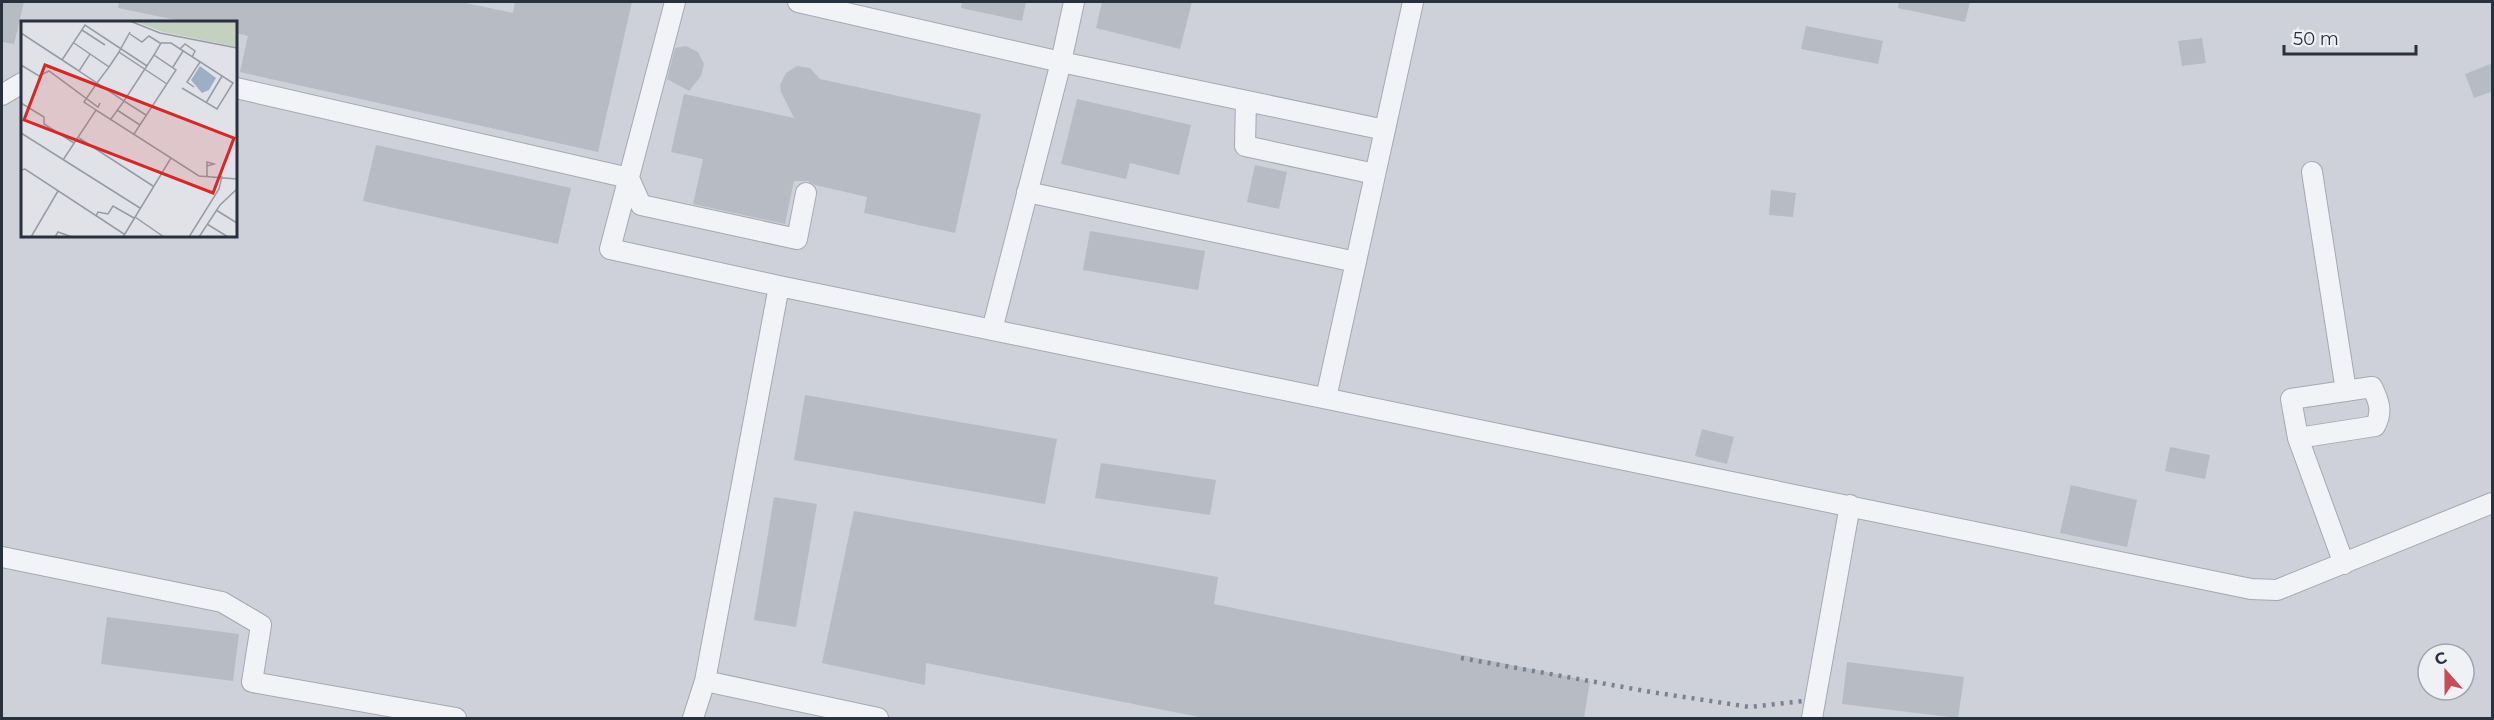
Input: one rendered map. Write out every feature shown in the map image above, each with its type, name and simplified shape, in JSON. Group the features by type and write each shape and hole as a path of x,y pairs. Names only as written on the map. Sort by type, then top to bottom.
{"lane":[{"path":"675,2 610,249 779,286 2251,588 2277,590 2493,503"},
{"path":"798,2 1060,62 1385,130"},
{"path":"992,330 1074,2"},
{"path":"1326,398 1413,2"},
{"path":"2,95 21,84"},
{"path":"237,88 629,178"},
{"path":"1246,101 1245,146 1375,174"},
{"path":"2312,172 2346,391"},
{"path":"629,178 641,206 797,239 806,193"},
{"path":"1027,192 1356,262"},
{"path":"693,718 705,681 779,286"},
{"path":"2298,438 2375,426 2380,416 2378,399 2372,387 2291,399 2298,438 2344,564"},
{"path":"1812,718 1850,505"},
{"path":"2,556 222,602 261,625 252,682 456,718"},
{"path":"705,681 878,718"}],"shaded area":[{"path":"2,2 2492,2 2492,718 2,718"}],"building":[{"path":"2,2 24,2 14,44 2,42"},
{"path":"119,2 461,2 513,13 515,2 632,2 598,152 240,72 248,36 237,33 237,21 181,21 118,8"},
{"path":"962,2 1026,2 1022,21 961,8"},
{"path":"1102,2 1192,2 1180,49 1096,28"},
{"path":"1899,2 1970,2 1965,22 1898,8"},
{"path":"1806,26 1883,41 1878,64 1801,49"},
{"path":"2202,38 2206,63 2182,66 2178,41"},
{"path":"686,46 698,52 704,64 701,76 689,91 667,79 675,48"},
{"path":"2493,63 2493,91 2474,98 2465,74"},
{"path":"797,66 810,68 820,79 981,114 955,233 864,213 867,197 815,185 808,181 794,181 785,224 693,204 703,159 671,152 684,94 794,118 781,92 780,85 786,73"},
{"path":"1077,99 1191,125 1179,175 1130,163 1126,179 1061,164"},
{"path":"376,145 571,188 558,244 363,201"},
{"path":"1255,165 1287,172 1279,209 1247,202"},
{"path":"1771,190 1796,193 1793,217 1769,215"},
{"path":"1090,231 1205,251 1198,290 1083,270"},
{"path":"805,395 1057,439 1045,504 794,460"},
{"path":"1702,429 1734,437 1727,464 1695,456"},
{"path":"2170,447 2210,455 2205,479 2165,471"},
{"path":"1101,463 1216,480 1210,515 1095,498"},
{"path":"2071,485 2137,500 2127,547 2060,533"},
{"path":"774,497 817,504 796,627 754,620"},
{"path":"854,511 1218,577 1214,604 1590,681 1584,718 1204,718 926,663 925,685 822,663"},
{"path":"107,617 239,634 233,681 101,664"},
{"path":"1847,662 1964,677 1958,718 1842,704"}],"railway":[{"path":"1461,658 1750,707 1803,701"}]}
